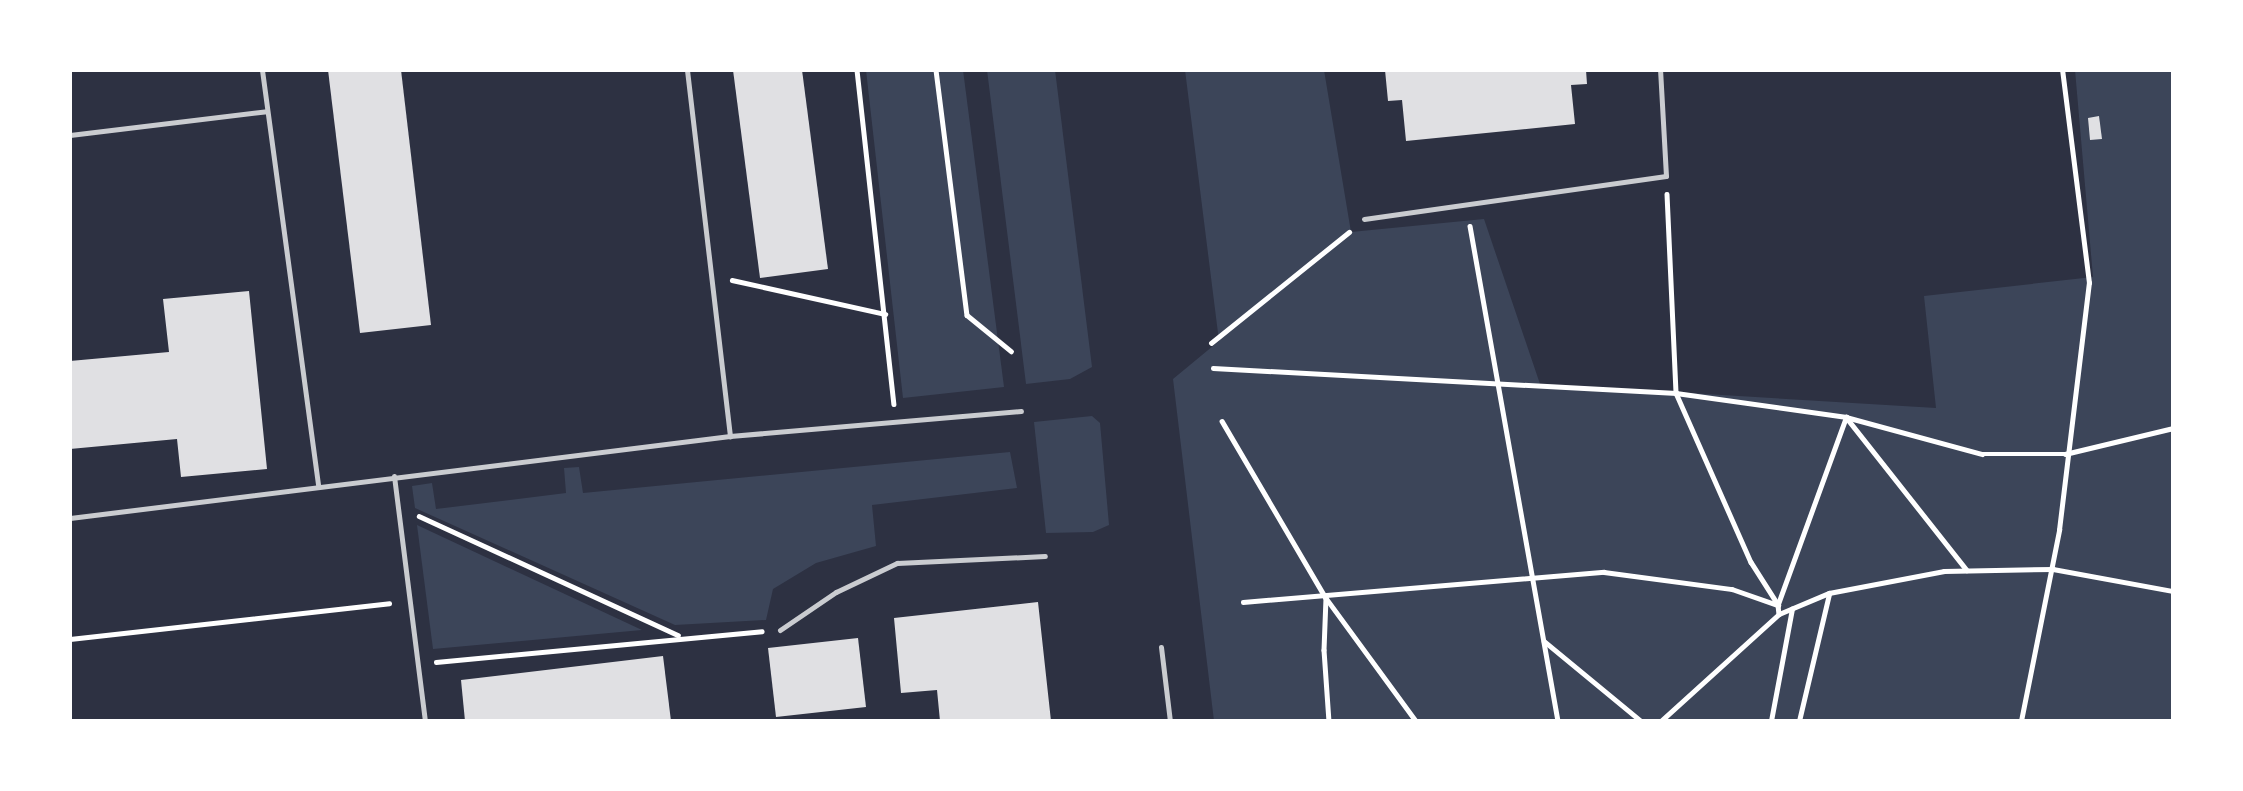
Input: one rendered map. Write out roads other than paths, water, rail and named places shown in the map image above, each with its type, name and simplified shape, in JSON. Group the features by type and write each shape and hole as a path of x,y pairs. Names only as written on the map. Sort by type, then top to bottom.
{"lane":[{"path":"262,70 318,486"},
{"path":"687,70 730,436"},
{"path":"1364,219 1666,176 1660,70"},
{"path":"70,135 267,111"},
{"path":"70,518 730,436 1021,411"},
{"path":"394,476 425,721"},
{"path":"780,630 836,592 897,563 1045,556"},
{"path":"1161,647 1170,721"}]}
